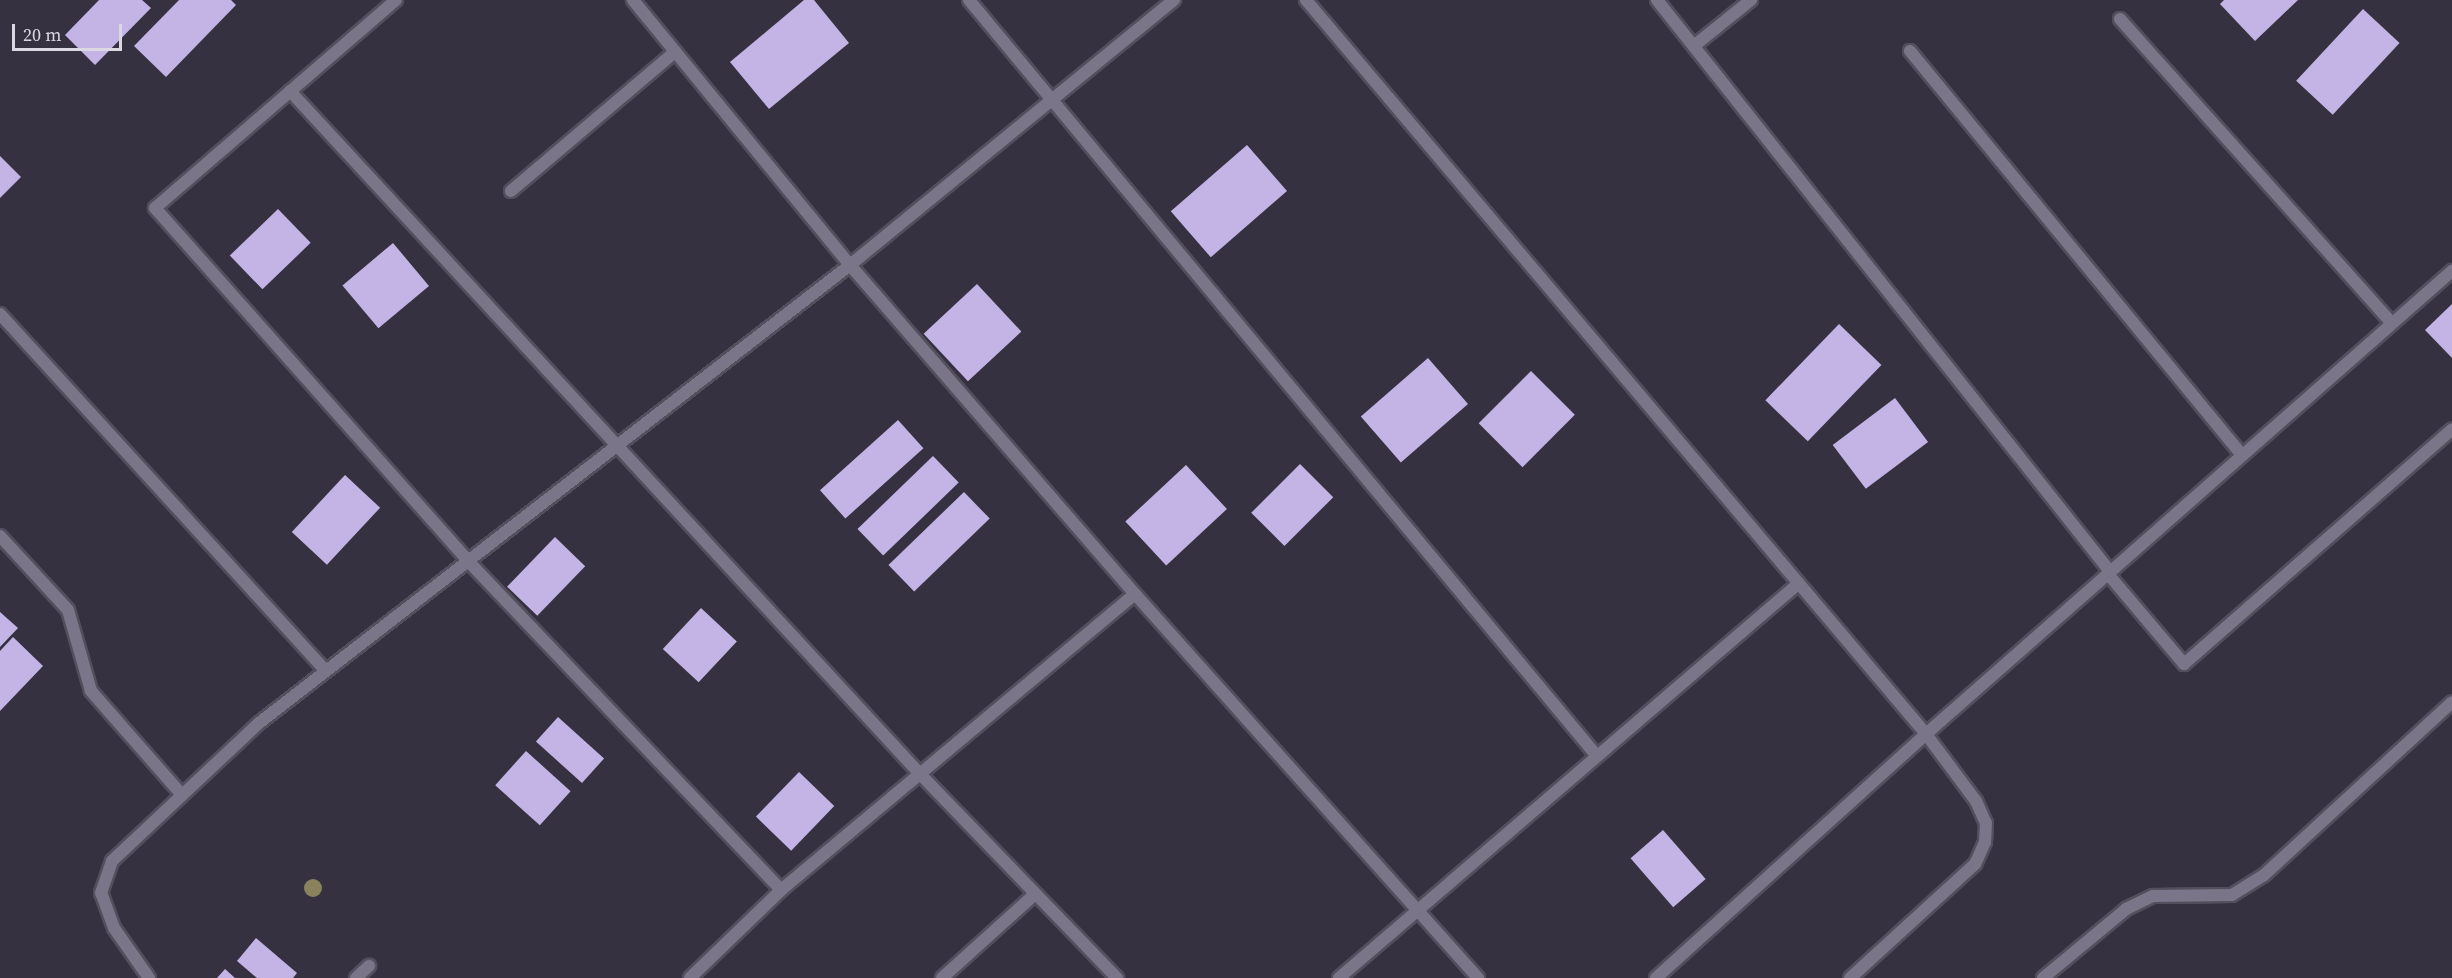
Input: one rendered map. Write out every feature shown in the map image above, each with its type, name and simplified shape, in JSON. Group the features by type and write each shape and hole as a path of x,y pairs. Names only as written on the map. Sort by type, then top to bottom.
{"street":[{"path":"396,0 155,208 468,561 781,890"},
{"path":"633,0 850,265 1135,594 1478,978"},
{"path":"969,0 1596,755"},
{"path":"149,978 114,928 101,893 112,861 259,723 850,265 1051,98 1174,0"},
{"path":"1306,0 1926,734 1976,801 1986,823 1985,842 1975,864 1850,978"},
{"path":"1658,0 2109,570 2108,574 2184,664 2452,429"},
{"path":"1695,45 1751,0"},
{"path":"2120,19 2392,323"},
{"path":"1910,51 2242,455"},
{"path":"511,191 675,52"},
{"path":"290,92 615,448 920,774 1117,978"},
{"path":"1656,978 1926,734 2452,271"},
{"path":"0,314 326,671"},
{"path":"0,536 68,610 91,691 182,795"},
{"path":"1339,978 1799,583"},
{"path":"690,978 781,890 1135,594"},
{"path":"2043,978 2126,909 2153,896 2232,895 2264,875 2452,702"},
{"path":"942,978 1035,894"},
{"path":"356,978 369,966"}],"building":[{"path":"99,0 142,0 151,8 95,65 65,35"},
{"path":"179,0 231,0 236,5 166,77 134,46"},
{"path":"804,0 814,0 849,43 769,109 730,62"},
{"path":"2224,0 2298,0 2255,41 2220,4"},
{"path":"2363,9 2400,43 2333,115 2296,81"},
{"path":"1247,145 1287,191 1211,257 1171,211"},
{"path":"0,156 21,177 0,198"},
{"path":"278,209 311,243 262,289 230,256"},
{"path":"393,243 429,286 378,328 342,285"},
{"path":"977,284 1021,332 968,381 924,334"},
{"path":"2452,304 2452,358 2425,330"},
{"path":"1839,324 1881,365 1808,441 1765,400"},
{"path":"1428,358 1468,404 1401,462 1361,416"},
{"path":"1531,371 1575,415 1523,467 1479,423"},
{"path":"1895,398 1928,442 1866,489 1833,445"},
{"path":"898,420 923,448 845,518 820,490"},
{"path":"933,456 959,483 883,556 857,529"},
{"path":"1300,464 1333,497 1284,546 1251,513"},
{"path":"1186,465 1227,509 1166,565 1125,522"},
{"path":"345,475 380,508 327,565 292,532"},
{"path":"964,492 990,519 914,592 888,565"},
{"path":"555,537 585,566 537,616 507,587"},
{"path":"701,608 737,641 699,682 663,649"},
{"path":"0,612 18,628 0,647"},
{"path":"13,637 43,666 0,711 0,651"},
{"path":"558,717 604,758 582,783 536,742"},
{"path":"526,751 571,791 540,825 495,785"},
{"path":"799,772 834,806 791,851 756,817"},
{"path":"1663,830 1706,879 1673,907 1631,858"},
{"path":"256,938 297,973 293,978 257,978 237,961"},
{"path":"225,969 235,978 217,978"}]}
